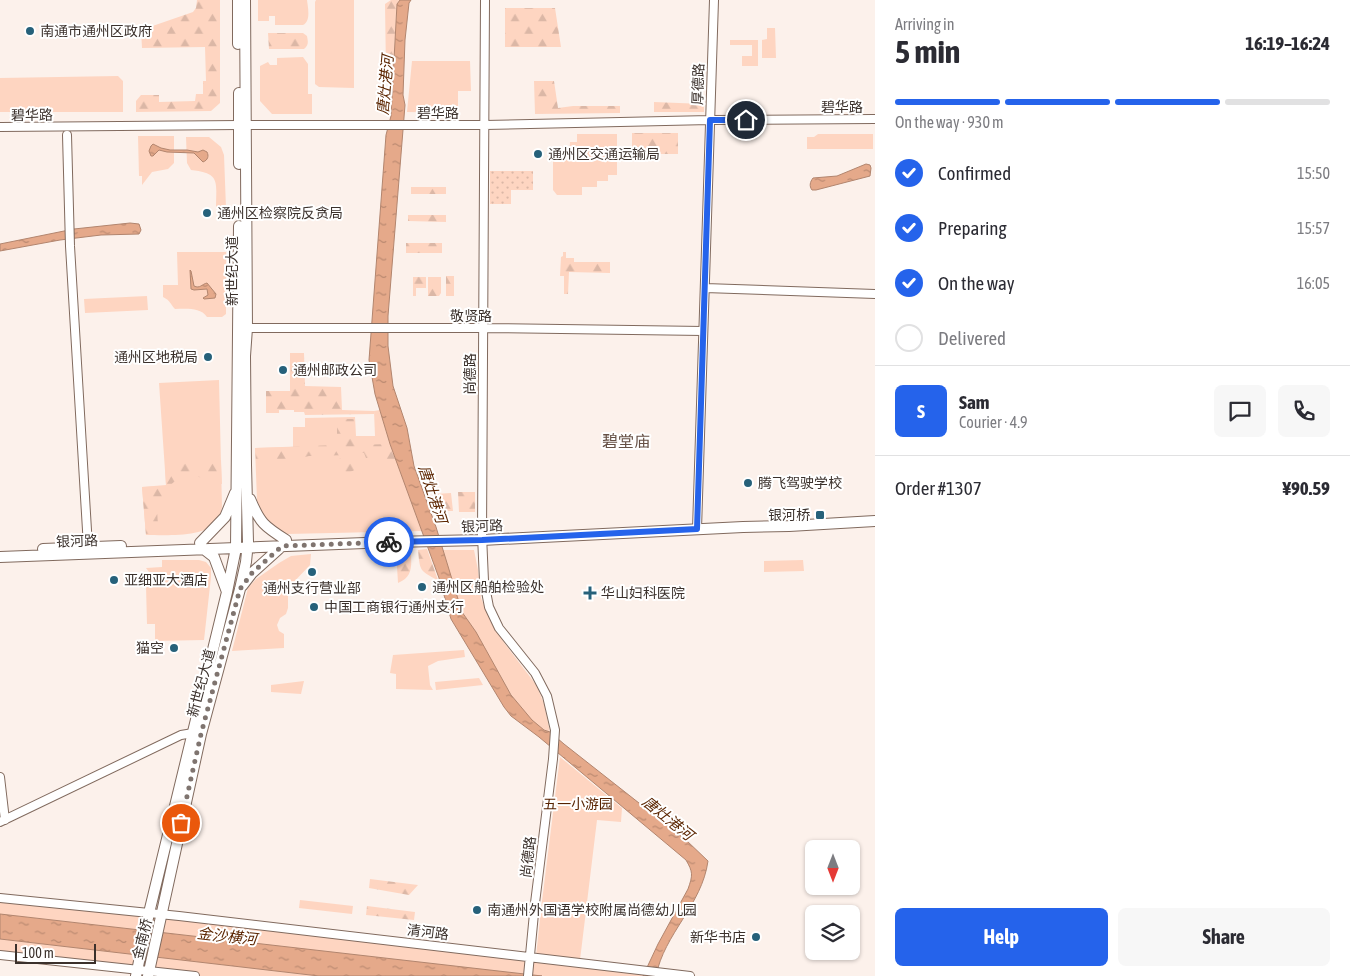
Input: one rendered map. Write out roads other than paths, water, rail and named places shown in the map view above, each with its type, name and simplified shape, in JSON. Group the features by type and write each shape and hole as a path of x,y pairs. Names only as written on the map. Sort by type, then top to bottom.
{"main road":[{"name":"新世纪大道","path":"238,0 243,125"},
{"name":"新世纪大道","path":"162,914 236,545 243,328 245,0"},
{"name":"新世纪大道","path":"149,913 197,733 240,589 246,562 248,545 243,328"},
{"path":"228,592 214,557 203,547 225,517 237,487"},
{"path":"240,589 252,573 284,543 258,518 247,493"},
{"name":"银河路","path":"0,557 284,543 482,537 875,517"},
{"name":"银河路","path":"697,527 789,526 875,521"},
{"name":"银河路","path":"0,550 88,547 203,547"},
{"name":"金南桥","path":"136,973 149,913"},
{"name":"金南桥","path":"148,973 162,914"}],"street":[{"name":"尚德路","path":"485,0 482,537 484,581 489,607 499,628 535,673 547,696 555,730 528,976"},
{"name":"厚德路","path":"697,527 714,0"},
{"name":"碧华路","path":"0,128 485,125 710,120 875,119"},
{"path":"67,135 69,230 88,547"},
{"path":"704,288 875,294"},
{"name":"敬贤路","path":"243,328 483,328 703,331"},
{"path":"0,777 2,821 180,735 197,733"},
{"path":"0,898 149,913"},
{"name":"清河路","path":"149,913 690,976"},
{"path":"0,955 136,973 195,976"}],"water":[{"path":"400,0 411,0 409,3 405,40 403,95 405,105 388,316 388,346 393,386 407,428 414,466 436,527 462,612 476,632 511,695 532,720 544,730 550,732 686,840 708,861 698,892 667,946 656,976 643,976 688,889 691,871 688,864 686,860 539,737 511,716 504,707 451,619 439,578 390,444 375,394 369,360 386,135 391,116 397,4"},
{"path":"153,144 170,150 198,152 203,150 207,152 208,158 203,162 194,153 159,150 151,156 149,151"},
{"path":"866,164 870,165 871,168 870,176 816,190 811,188 810,184 813,178 837,176"},
{"path":"130,223 139,224 141,230 139,234 101,235 60,240 0,251 0,244 74,229"},
{"path":"190,270 194,286 199,287 207,283 216,294 215,298 203,298 208,295 207,289 191,289"},
{"path":"0,914 542,976 319,976 0,939"}],"place":[{"name":"南通市通州区政府","path":"30,31"},
{"name":"通州区交通运输局","path":"538,154"},
{"name":"通州区检察院反贪局","path":"207,213"},
{"name":"通州区地税局","path":"208,357"},
{"name":"通州邮政公司","path":"283,370"},
{"name":"腾飞驾驶学校","path":"748,483"},
{"name":"银河桥","path":"820,515"},
{"name":"通州支行营业部","path":"312,572"},
{"name":"亚细亚大酒店","path":"114,580"},
{"name":"通州区船舶检验处","path":"422,587"},
{"name":"华山妇科医院","path":"590,593"},
{"name":"中国工商银行通州支行","path":"314,607"},
{"name":"猫空","path":"174,648"},
{"name":"南通州外国语学校附属尚德幼儿园","path":"477,910"},
{"name":"新华书店","path":"756,937"}],"district":[{"name":"碧堂庙","path":"626,441"}],"water label":[{"name":"唐灶港河","path":"385,85"},
{"name":"唐灶港河","path":"433,494"},
{"name":"唐灶港河","path":"668,818"},
{"name":"金沙横河","path":"227,936"}],"park label":[{"name":"五一小游园","path":"578,804"}]}
